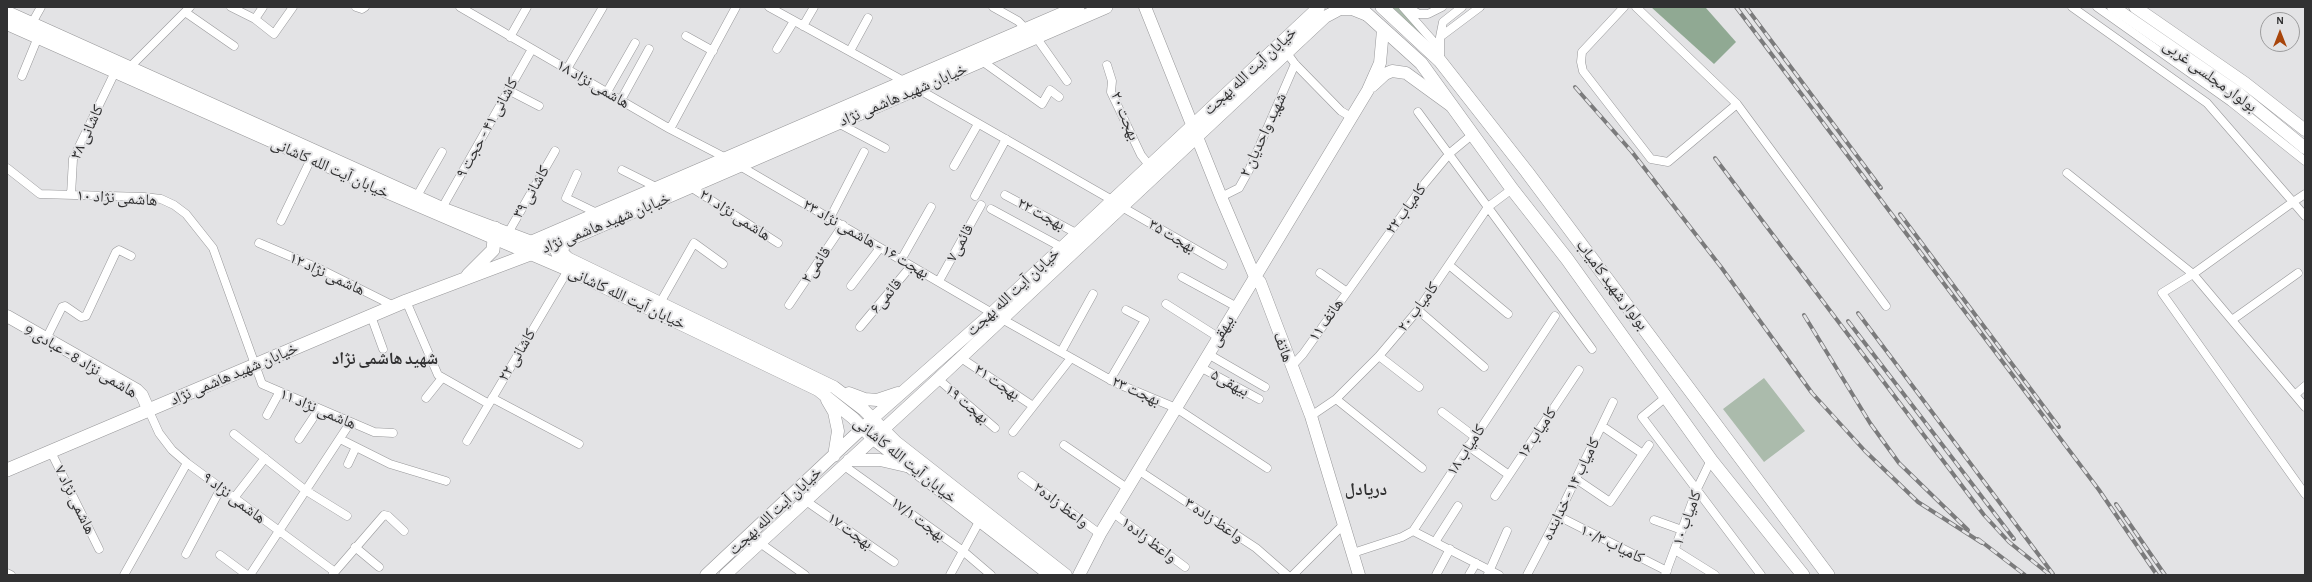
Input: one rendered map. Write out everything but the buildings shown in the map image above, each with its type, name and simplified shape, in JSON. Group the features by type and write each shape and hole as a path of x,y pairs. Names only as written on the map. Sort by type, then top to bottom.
{"main road":[{"name":"خیابان شهید هاشمی نژاد","path":"547,248 565,242 692,188 982,61 1078,7"},
{"name":"خیابان شهید هاشمی نژاد","path":"531,248 600,214 658,188 904,82 1031,33 1106,7"},
{"name":"هاتف","path":"1145,7 1221,197 1255,277 1260,282 1291,368 1311,416 1359,575"},
{"name":"بولوار شهید کامیاب","path":"1382,7 1440,60 1584,247 1828,575"},
{"name":"بولوار مجلسی غربی","path":"2113,7 2238,93 2305,148"},
{"name":"بولوار مجلسی غربی","path":"2135,7 2245,83 2305,130"},
{"path":"1322,12 1340,9 1363,11"},
{"name":"بولوار شهید کامیاب","path":"1363,11 1420,63 1456,110 1512,189 1567,258 1711,460 1803,575"},
{"name":"خیابان آیت الله کاشانی","path":"7,12 417,196 440,211 495,228 506,239"},
{"name":"خیابان آیت الله بهجت","path":"725,575 1002,319 1117,204 1150,165 1192,125 1322,12"},
{"name":"خیابان آیت الله بهجت","path":"706,575 872,419 992,312 1076,233 1117,204 1197,137 1287,53 1322,12"},
{"name":"خیابان آیت الله کاشانی","path":"7,24 311,159 531,248 660,303 834,387 864,410 882,430 1066,575"},
{"path":"1368,90 1380,63 1383,30"},
{"path":"1368,90 1385,74 1392,71 1406,73 1456,110"},
{"name":"بیهقی","path":"1079,575 1112,512 1368,90"},
{"path":"462,280 493,250 495,228"},
{"path":"565,242 561,252 567,264"},
{"path":"1567,258 1584,247"},
{"path":"462,280 531,248 547,248"},
{"name":"خیابان آیت الله کاشانی","path":"547,248 567,264 818,390 864,428 872,438 1050,575"},
{"name":"خیابان شهید هاشمی نژاد","path":"7,470 371,316 462,280"},
{"name":"هاشمی نژاد 8 - عبادی 9","path":"7,316 137,390 142,396 149,411"},
{"path":"834,387 865,399 877,400 889,398 912,384"},
{"path":"818,390 834,412 838,431 834,456"},
{"path":"846,463 880,460 909,466"}],"street":[{"path":"32,23 41,7"},
{"path":"231,7 255,19 274,34 293,7"},
{"path":"255,19 263,7"},
{"path":"510,37 527,7"},
{"path":"567,69 604,7"},
{"path":"670,129 736,7"},
{"name":"بهجت ۳۵","path":"769,7 1006,139 1223,265"},
{"path":"803,26 814,7"},
{"path":"993,7 1031,33 1067,81"},
{"path":"1403,7 1433,40 1440,60"},
{"path":"1407,7 1419,14 1428,14 1442,7"},
{"path":"1440,60 1440,37 1443,22 1462,7"},
{"path":"1440,37 1480,7"},
{"path":"1624,7 1582,52 1581,62 1583,71 1651,158 1668,162 1737,104"},
{"path":"1636,7 1737,104 1886,306"},
{"path":"2072,7 2207,103 2305,216"},
{"path":"2097,7 2231,102 2305,161"},
{"name":"هاشمی نژاد ۱۸","path":"464,8 510,37 532,48 670,129 726,158"},
{"path":"130,67 187,10 234,46"},
{"path":"850,51 868,18"},
{"path":"777,50 794,21"},
{"path":"686,36 713,51"},
{"path":"22,76 38,37"},
{"path":"607,92 634,43"},
{"name":"کاشانی ۴۱ - حجت ۹","path":"440,211 532,48"},
{"path":"621,100 649,49"},
{"path":"1287,53 1295,64 1341,111 1352,117"},
{"path":"982,61 1042,104 1050,90 1059,97"},
{"name":"شهید واحدیان ۲","path":"1221,197 1238,188 1249,170 1295,64"},
{"name":"بهجت ۲۰","path":"1107,65 1112,81 1112,92 1141,155 1150,165"},
{"name":"کاشانی ۳۸","path":"71,195 73,159 115,72"},
{"path":"508,90 539,106"},
{"path":"1418,112 1450,153 1592,349"},
{"path":"838,123 885,148"},
{"path":"954,166 978,124"},
{"name":"کامیاب ۲۲","path":"1347,292 1425,183 1450,153 1473,134"},
{"path":"975,196 1006,139"},
{"name":"کاشانی ۳۹","path":"506,239 555,151"},
{"path":"417,196 442,152"},
{"path":"830,218 864,152"},
{"path":"281,221 311,159"},
{"name":"بهجت ۱۶ - هاشمی نژاد ۲۳","path":"740,166 992,312"},
{"name":"هاشمی نژاد ۱۰","path":"7,168 25,180 40,194 161,199 174,205 186,214 213,248 224,275 254,366"},
{"path":"622,170 658,188"},
{"path":"2067,173 2193,274 2296,394 2305,407"},
{"path":"577,174 566,198 600,214"},
{"name":"هاشمی نژاد ۲۱","path":"692,188 778,243"},
{"name":"کامیاب ۲۰","path":"1311,416 1336,399 1379,356 1418,310 1488,207 1512,189"},
{"path":"2305,194 2193,274 2162,293 2305,494"},
{"name":"بهجت ۲۲","path":"1005,195 1076,233"},
{"name":"قائمی۷","path":"939,281 981,206"},
{"path":"901,260 931,207"},
{"path":"991,209 1061,247"},
{"name":"قائمی۲","path":"789,305 843,225"},
{"name":"هاشمی نژاد ۱۲","path":"259,243 400,304"},
{"path":"660,303 694,243 723,264"},
{"path":"851,286 880,248"},
{"path":"46,339 62,307 65,306 81,317 86,316 116,252 119,250 131,256"},
{"name":"کاشانی ۲۲","path":"467,441 567,264"},
{"path":"1449,265 1508,314"},
{"name":"قائمی۶","path":"860,327 911,266"},
{"path":"1320,273 1347,292"},
{"path":"2232,320 2298,273"},
{"path":"1182,277 1237,307"},
{"name":"هاتف ۱۱","path":"1291,368 1303,354 1347,292"},
{"path":"1061,352 1093,294"},
{"path":"400,304 436,372 442,378 579,444"},
{"path":"1166,304 1218,337"},
{"path":"1110,380 1145,320 1126,310"},
{"path":"1418,310 1484,367"},
{"path":"371,316 383,349"},
{"name":"کامیاب ۱۸","path":"1413,531 1555,316"},
{"name":"بهجت ۲۳","path":"1002,319 1110,380 1176,408 1267,468"},
{"path":"1208,354 1265,387"},
{"path":"1379,356 1419,387"},
{"name":"بهجت ۲۱","path":"961,358 1033,406"},
{"path":"1013,432 1071,358"},
{"name":"هاشمی نژاد ۱۱","path":"254,366 262,384 279,393 374,432 393,433"},
{"name":"بیهقی۵","path":"1200,367 1260,399"},
{"name":"کامیاب ۱۶","path":"1495,496 1579,370"},
{"path":"426,398 442,378"},
{"name":"بهجت ۱۹","path":"938,379 996,428"},
{"path":"2296,394 2305,386"},
{"path":"267,415 279,393"},
{"path":"1666,397 1642,417 1761,575"},
{"path":"1336,399 1422,468"},
{"name":"کامیاب ۱۴ - خدابنده","path":"1527,575 1558,516 1613,402"},
{"path":"299,440 319,409"},
{"name":"هاشمی نژاد ۹","path":"149,411 159,433 172,450 187,463 334,573"},
{"path":"1442,412 1475,437"},
{"path":"220,555 248,575 279,532 350,423"},
{"path":"1602,426 1643,454"},
{"path":"234,434 305,490 347,516"},
{"path":"340,439 390,464 446,481"},
{"path":"1064,445 1127,488"},
{"path":"1576,479 1610,502 1649,445"},
{"path":"1468,446 1510,475"},
{"path":"348,464 356,447"},
{"name":"هاشمی نژاد ۷","path":"51,452 99,549"},
{"path":"234,498 265,458"},
{"name":"کامیاب ۱۰","path":"1666,573 1697,489 1711,460"},
{"path":"124,575 187,463"},
{"name":"بهجت ۱۷/۱","path":"846,463 962,551 991,575"},
{"name":"واعظ زاده ۳","path":"1138,470 1256,548 1287,575"},
{"name":"واعظ زاده۲","path":"1022,476 1100,534"},
{"path":"186,554 221,488"},
{"name":"بهجت ۱۷","path":"806,500 894,562"},
{"path":"1435,542 1458,506"},
{"name":"واعظ زاده۱","path":"1112,512 1185,567"},
{"path":"334,573 384,515 388,516 404,531"},
{"name":"کامیاب ۱۰/۳","path":"1558,516 1666,573"},
{"path":"950,575 980,520"},
{"path":"1654,520 1682,530"},
{"path":"1292,575 1344,524"},
{"path":"1353,553 1402,537 1413,531 1476,563 1489,573 1499,575"},
{"path":"1489,573 1507,531"},
{"path":"760,543 805,575"},
{"path":"355,547 379,567"},
{"path":"1436,575 1450,549"},
{"path":"1675,550 1714,575"},
{"path":"1469,575 1476,563"},
{"path":"7,573 11,575"}],"green space":[{"path":"1391,7 1399,7 1427,39 1403,19"},
{"path":"1651,7 1706,8 1736,42 1714,64"},
{"path":"1764,378 1805,431 1764,462 1723,409"}],"railway":[{"path":"1736,7 2099,490 2157,575"},
{"path":"1746,7 1881,188"},
{"path":"1575,87 1632,152 1721,267 1812,393 1865,451 1918,502 1982,543"},
{"path":"1715,158 1984,515 2009,542 2050,575"},
{"path":"1900,214 2059,427"},
{"path":"1858,313 2053,574"},
{"path":"1804,315 1870,423 1899,463 1968,530"},
{"path":"1848,321 2014,539"},
{"path":"2116,504 2165,575"},
{"path":"1978,539 2025,575"}],"district":[{"name":"شهید هاشمی نژاد","path":"385,359"},
{"name":"دریادل","path":"1366,490"}]}
